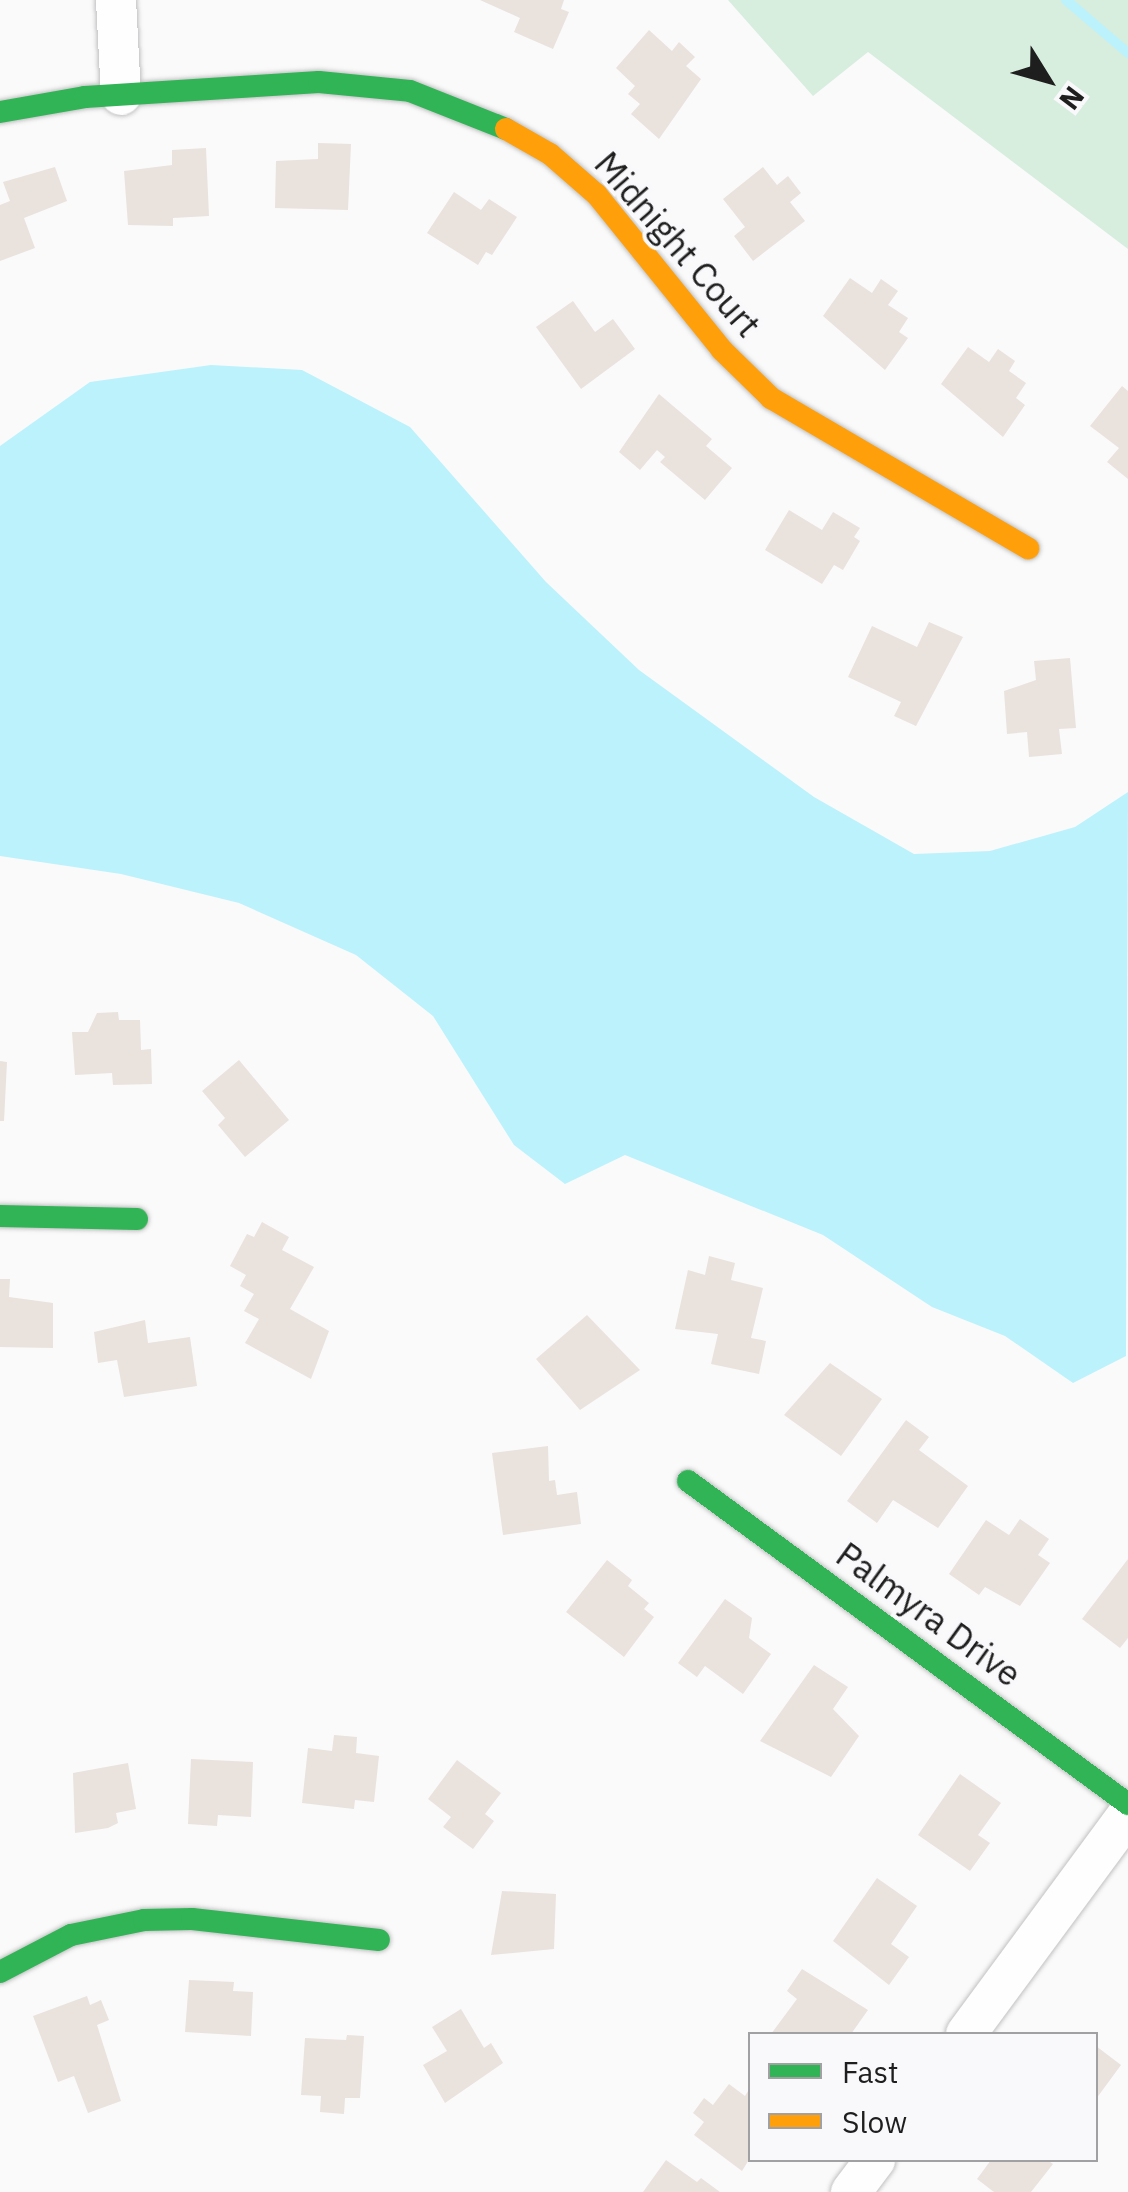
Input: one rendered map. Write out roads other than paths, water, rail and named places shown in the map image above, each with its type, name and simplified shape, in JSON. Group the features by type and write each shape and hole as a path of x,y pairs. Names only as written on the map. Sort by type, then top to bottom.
{"street":[{"path":"116,0 121,95"},
{"name":"Midnight Court","path":"0,112 121,95 350,83 410,91 497,123 550,154 597,195 722,350 771,398 1028,548"},
{"path":"0,1216 137,1219"},
{"name":"Palmyra Drive","path":"688,1481 1128,1804"},
{"path":"967,2032 1128,1814"},
{"path":"0,1972 71,1935 144,1920 192,1919 378,1940"},
{"path":"851,2192 873,2162"}],"water":[{"path":"211,365 302,370 410,427 546,582 639,670 814,797 914,854 990,851 1075,827 1128,792 1126,1356 1073,1383 1005,1336 932,1307 823,1235 625,1155 565,1184 514,1145 433,1016 356,955 239,903 121,874 0,856 0,446 90,382"}],"waterway":[{"path":"1066,0 1128,53"}]}
